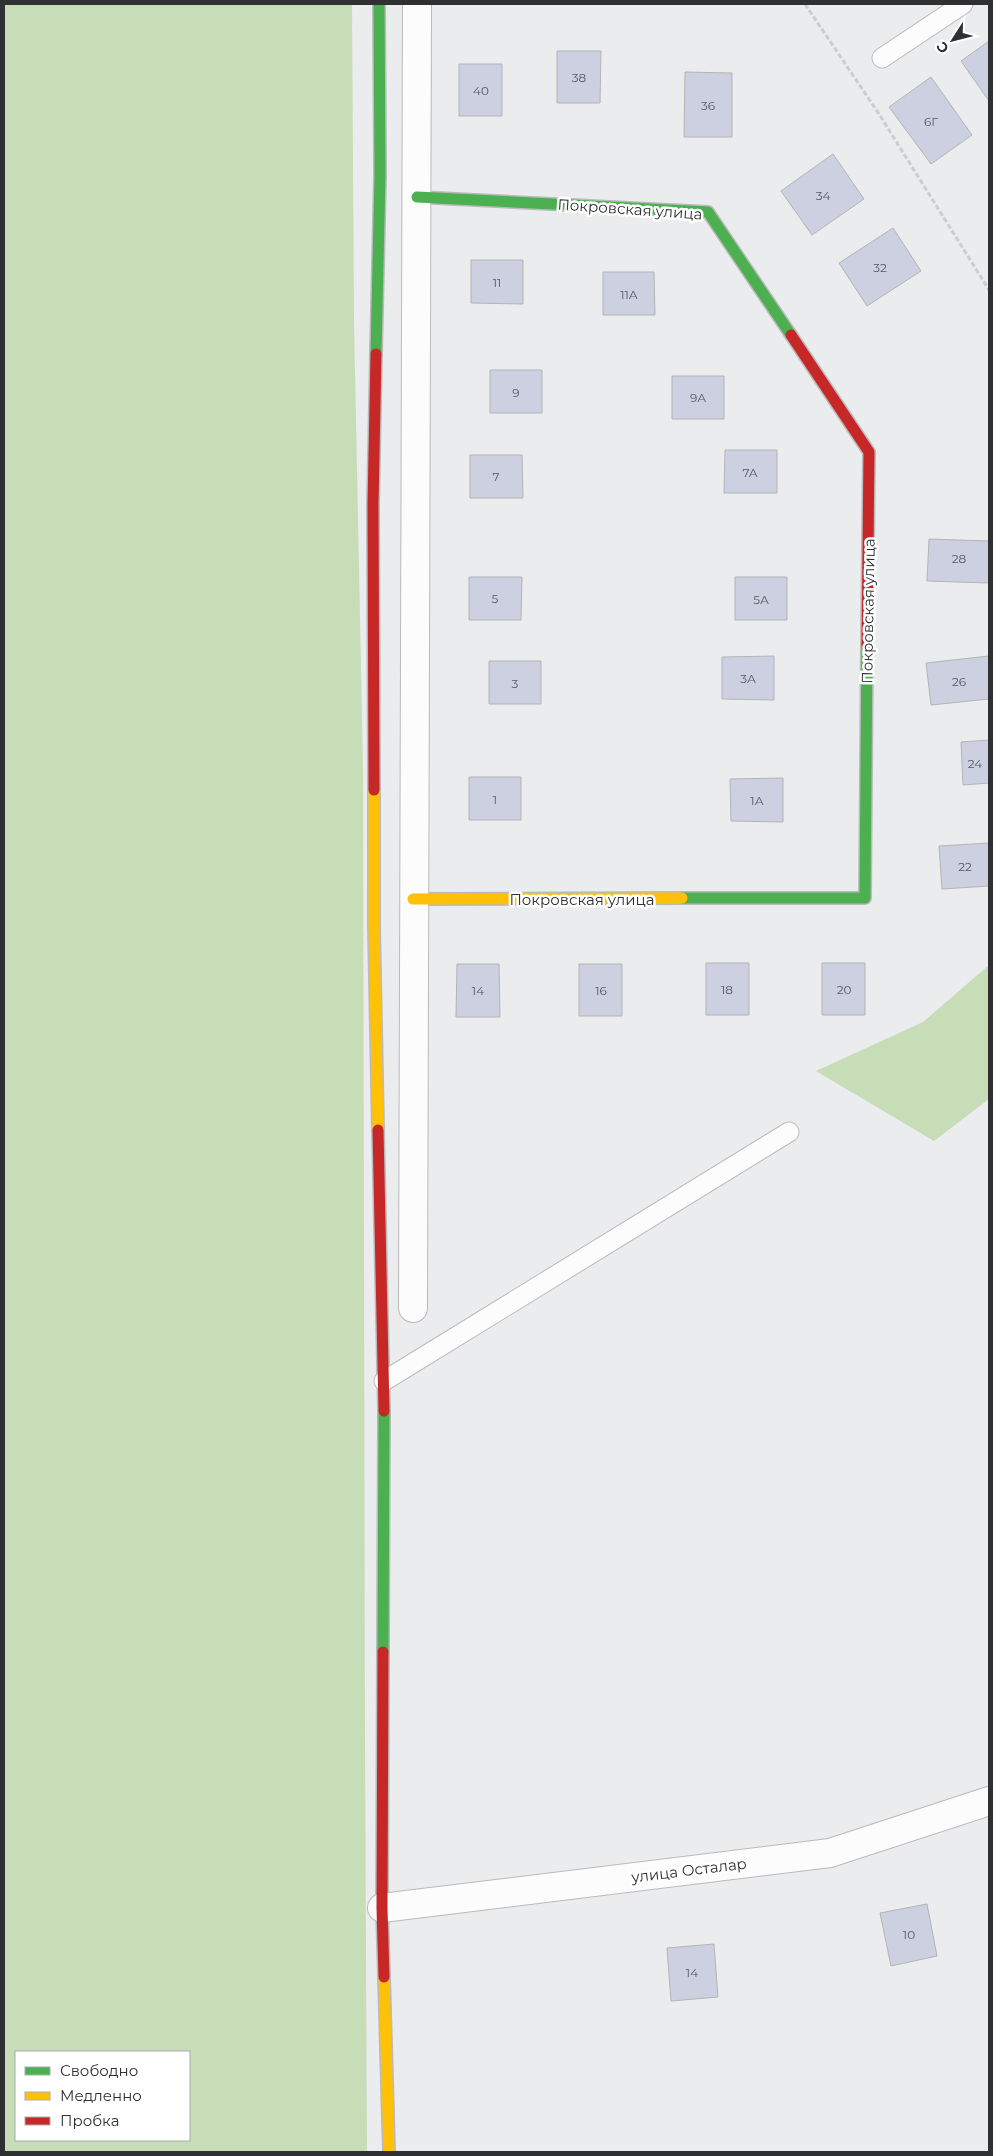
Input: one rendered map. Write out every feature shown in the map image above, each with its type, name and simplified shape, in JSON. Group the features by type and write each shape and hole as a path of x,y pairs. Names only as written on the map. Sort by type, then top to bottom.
{"street":[{"path":"379,4 380,185 373,504 374,927 384,1381 382,1908 389,2152"},
{"path":"413,1308 417,4"},
{"name":"Покровская улица","path":"413,899 865,898 869,452 708,212 417,197"},
{"name":"улица Осталар","path":"382,1908 830,1853 989,1801"}],"lane":[{"path":"882,58 963,4"},
{"path":"384,1381 789,1132"}],"path":[{"path":"805,4 878,114 989,290"}],"green space":[{"path":"4,4 352,4 354,322 363,767 367,2152 4,2152"},
{"path":"989,965 989,1099 934,1141 816,1071 923,1022"}],"building":[{"path":"989,41 989,101 961,61"},
{"path":"557,51 601,51 600,103 557,103"},
{"path":"459,64 502,64 502,116 459,116"},
{"path":"685,72 732,73 732,137 684,137"},
{"path":"931,77 972,135 931,164 889,107"},
{"path":"833,154 864,199 812,235 781,191"},
{"path":"893,228 921,271 867,306 839,263"},
{"path":"471,260 523,260 523,304 471,303"},
{"path":"603,272 654,272 655,315 603,315"},
{"path":"490,370 542,370 542,413 490,413"},
{"path":"672,376 724,376 724,419 672,419"},
{"path":"725,450 777,450 777,493 724,493"},
{"path":"470,455 522,455 523,498 470,498"},
{"path":"929,539 989,541 989,583 927,581"},
{"path":"469,577 522,577 521,620 469,620"},
{"path":"735,577 787,577 787,620 735,620"},
{"path":"774,656 774,700 722,699 722,657"},
{"path":"989,656 989,699 931,705 926,663"},
{"path":"489,661 541,661 541,704 489,704"},
{"path":"989,740 989,783 963,785 961,742"},
{"path":"469,777 521,777 521,820 469,820"},
{"path":"783,778 783,822 731,821 730,779"},
{"path":"989,843 989,886 942,889 939,846"},
{"path":"706,963 749,963 749,1015 706,1015"},
{"path":"822,963 865,963 865,1015 822,1015"},
{"path":"457,964 499,964 500,1017 456,1017"},
{"path":"579,964 622,964 622,1016 579,1016"},
{"path":"927,1904 937,1956 891,1966 880,1913"},
{"path":"714,1944 718,1997 671,2001 667,1948"}],"traffic: fast":[{"path":"376,354 380,175 379,4"},
{"path":"417,197 708,212 791,335"},
{"path":"682,898 865,898 867,645"},
{"path":"383,1652 384,1411"}],"traffic: slow":[{"path":"374,790 374,927 378,1130"},
{"path":"413,899 682,898"},
{"path":"384,1977 389,2152"}],"traffic: jam":[{"path":"791,335 869,452 867,645"},
{"path":"374,790 373,504 376,354"},
{"path":"378,1130 384,1411"},
{"path":"383,1652 382,1908 384,1977"}]}
